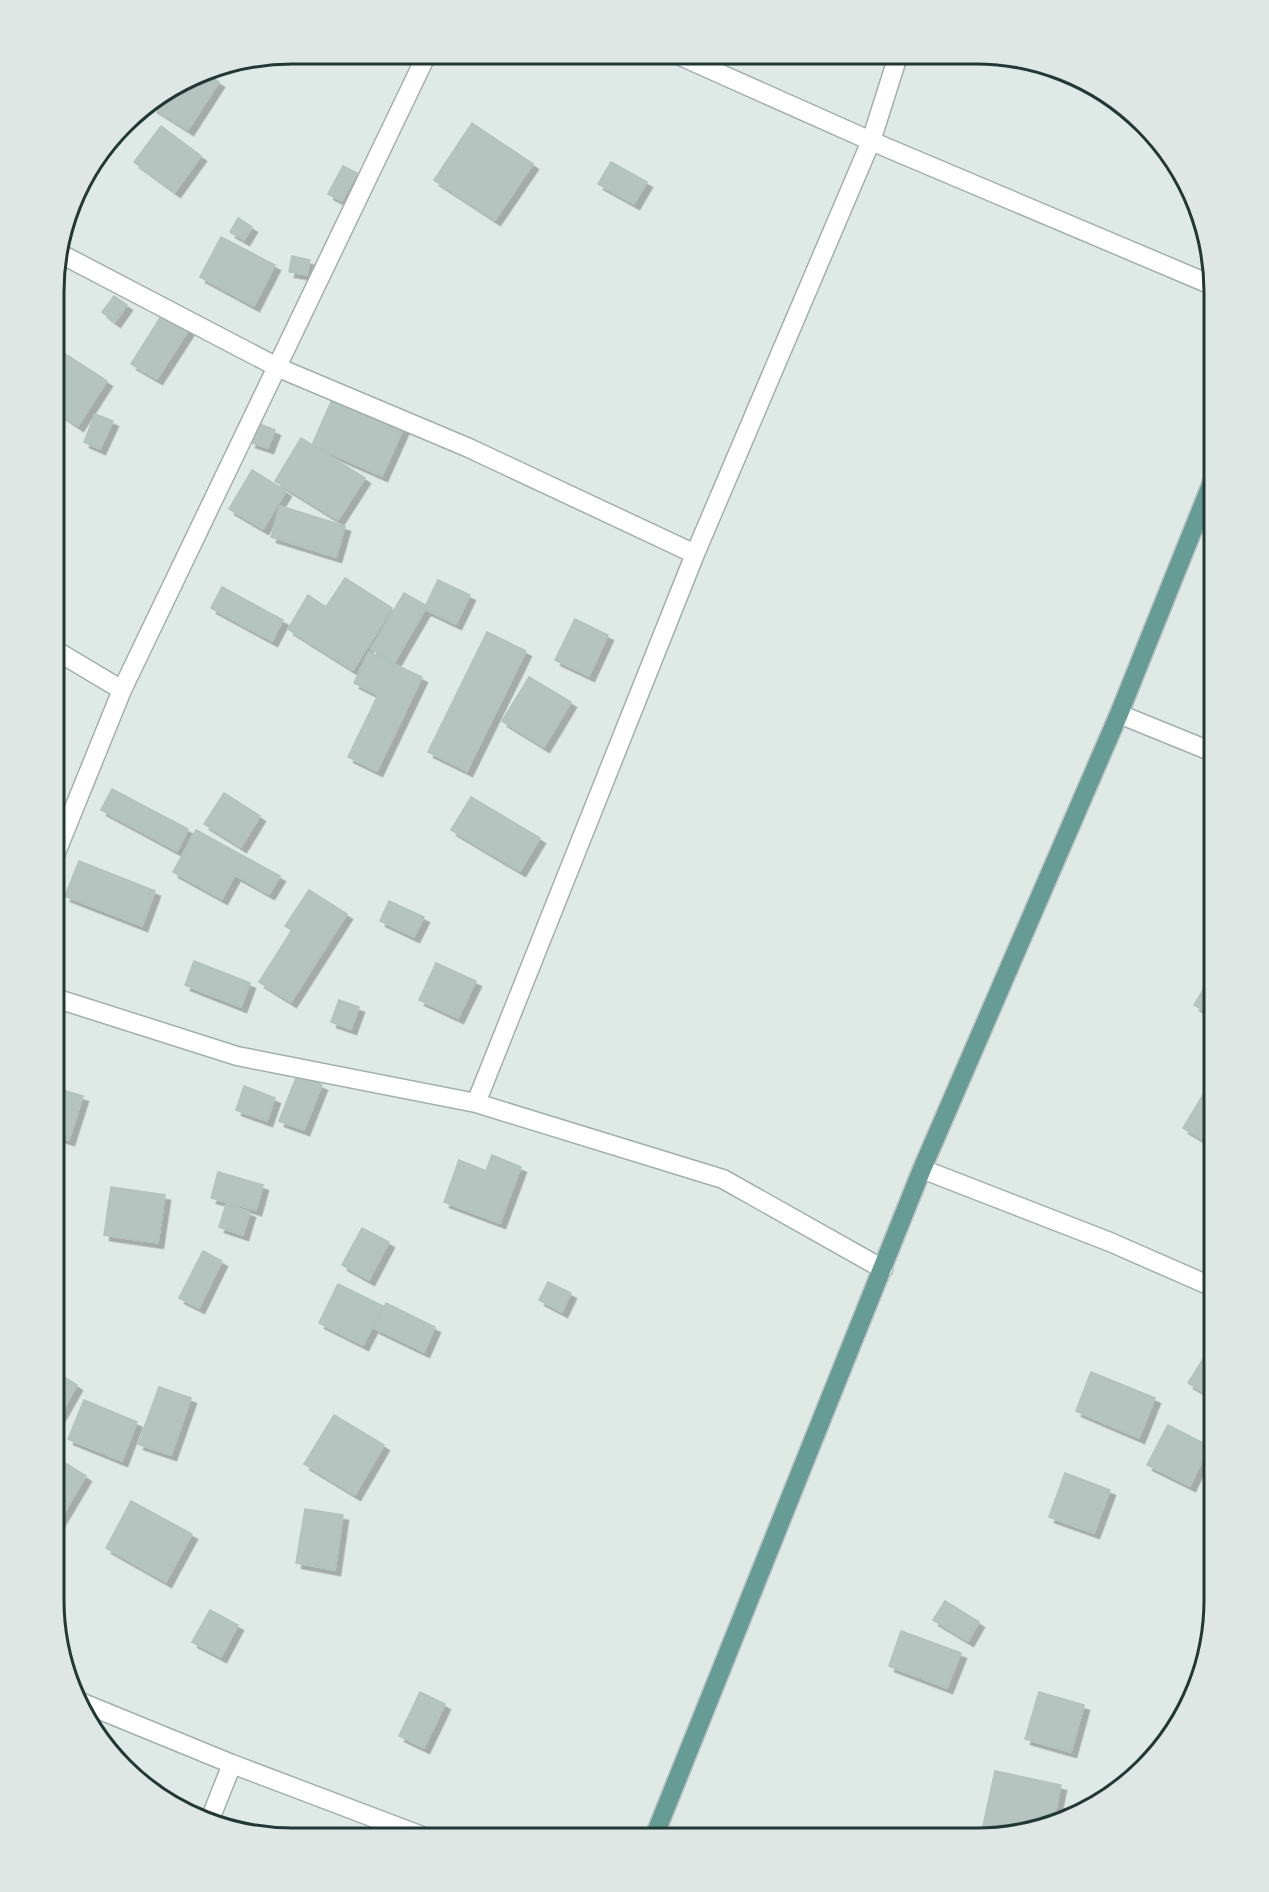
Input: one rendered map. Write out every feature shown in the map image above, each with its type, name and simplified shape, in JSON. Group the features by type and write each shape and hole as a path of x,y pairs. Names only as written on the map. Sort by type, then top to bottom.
{"main road":[{"path":"658,1828 922,1169 1119,714 1204,502"}],"street":[{"path":"64,833 122,690 279,368 422,64"},
{"path":"698,64 871,141 1204,282"},
{"path":"476,1102 695,554 871,141 895,64"},
{"path":"67,257 279,368 469,448 695,554"},
{"path":"64,655 122,690"},
{"path":"1119,714 1204,749"},
{"path":"64,1001 237,1056 476,1102 723,1179 883,1269"},
{"path":"922,1169 1110,1242 1204,1283"},
{"path":"91,1706 232,1764 401,1828"},
{"path":"213,1813 232,1764"}],"building":[{"path":"214,79 219,82 188,130 157,110 178,95"},
{"path":"472,123 533,164 495,220 434,180"},
{"path":"161,126 201,156 175,192 134,162"},
{"path":"611,162 647,182 634,204 598,184"},
{"path":"343,166 357,173 342,201 328,194"},
{"path":"238,218 252,227 244,240 230,232"},
{"path":"221,237 275,265 254,306 200,277"},
{"path":"292,256 310,260 307,275 289,272"},
{"path":"114,296 127,305 115,322 102,312"},
{"path":"165,310 191,326 157,379 131,364"},
{"path":"64,353 107,381 78,426 64,416"},
{"path":"338,386 408,418 382,476 312,445"},
{"path":"95,414 113,421 100,449 84,442"},
{"path":"257,423 275,430 268,448 250,442"},
{"path":"301,438 365,478 338,520 275,481"},
{"path":"252,470 286,491 263,529 229,509"},
{"path":"280,506 345,526 336,557 271,537"},
{"path":"345,578 392,608 353,670 288,629 308,595 326,607"},
{"path":"438,580 470,595 456,624 424,609"},
{"path":"222,587 283,620 272,641 211,608"},
{"path":"404,593 427,606 394,663 371,649"},
{"path":"575,619 608,635 589,676 555,660"},
{"path":"487,632 526,651 467,771 428,752"},
{"path":"369,652 422,677 377,771 348,757 378,695 354,683"},
{"path":"529,677 571,702 544,747 502,721"},
{"path":"112,789 188,829 177,851 101,810"},
{"path":"224,793 260,816 241,847 204,824"},
{"path":"471,797 540,838 520,871 451,830"},
{"path":"196,830 280,876 269,894 235,875 222,899 173,872"},
{"path":"79,861 155,891 142,926 65,896"},
{"path":"309,890 347,914 291,1002 259,982 292,930 285,926"},
{"path":"389,901 424,917 414,937 380,921"},
{"path":"194,961 250,983 241,1007 185,985"},
{"path":"436,963 476,981 458,1018 419,1000"},
{"path":"1204,988 1204,1011 1194,1005"},
{"path":"339,1000 359,1007 351,1029 331,1022"},
{"path":"297,1075 322,1085 304,1130 279,1121"},
{"path":"244,1086 275,1098 267,1121 236,1110"},
{"path":"64,1091 83,1096 69,1140 64,1139"},
{"path":"1204,1093 1204,1140 1183,1128"},
{"path":"492,1155 521,1167 500,1223 444,1202 459,1160 486,1171"},
{"path":"218,1172 263,1185 256,1210 211,1198"},
{"path":"111,1187 165,1195 158,1243 104,1235"},
{"path":"226,1204 250,1212 243,1235 219,1227"},
{"path":"362,1228 389,1242 369,1280 342,1265"},
{"path":"203,1251 222,1261 199,1308 179,1298"},
{"path":"548,1282 571,1293 562,1312 539,1300"},
{"path":"338,1284 383,1306 363,1345 319,1323"},
{"path":"386,1303 435,1327 424,1352 374,1328"},
{"path":"1204,1358 1204,1392 1188,1383"},
{"path":"1091,1372 1155,1398 1139,1438 1076,1411"},
{"path":"64,1377 77,1385 64,1408"},
{"path":"159,1387 191,1398 171,1455 138,1444"},
{"path":"84,1400 137,1422 122,1461 68,1439"},
{"path":"334,1415 384,1445 355,1495 304,1464"},
{"path":"1168,1425 1204,1443 1204,1457 1190,1486 1147,1465"},
{"path":"64,1462 86,1476 64,1513"},
{"path":"1065,1473 1110,1490 1094,1533 1049,1517"},
{"path":"131,1501 192,1534 166,1582 106,1548"},
{"path":"305,1509 343,1515 335,1570 296,1563"},
{"path":"945,1601 979,1622 968,1641 933,1620"},
{"path":"210,1610 238,1625 221,1657 192,1642"},
{"path":"901,1631 961,1653 947,1688 889,1666"},
{"path":"420,1692 445,1704 424,1748 399,1736"},
{"path":"1039,1692 1084,1705 1071,1752 1025,1739"},
{"path":"995,1771 1061,1785 1055,1813 1006,1826 983,1826"}]}
